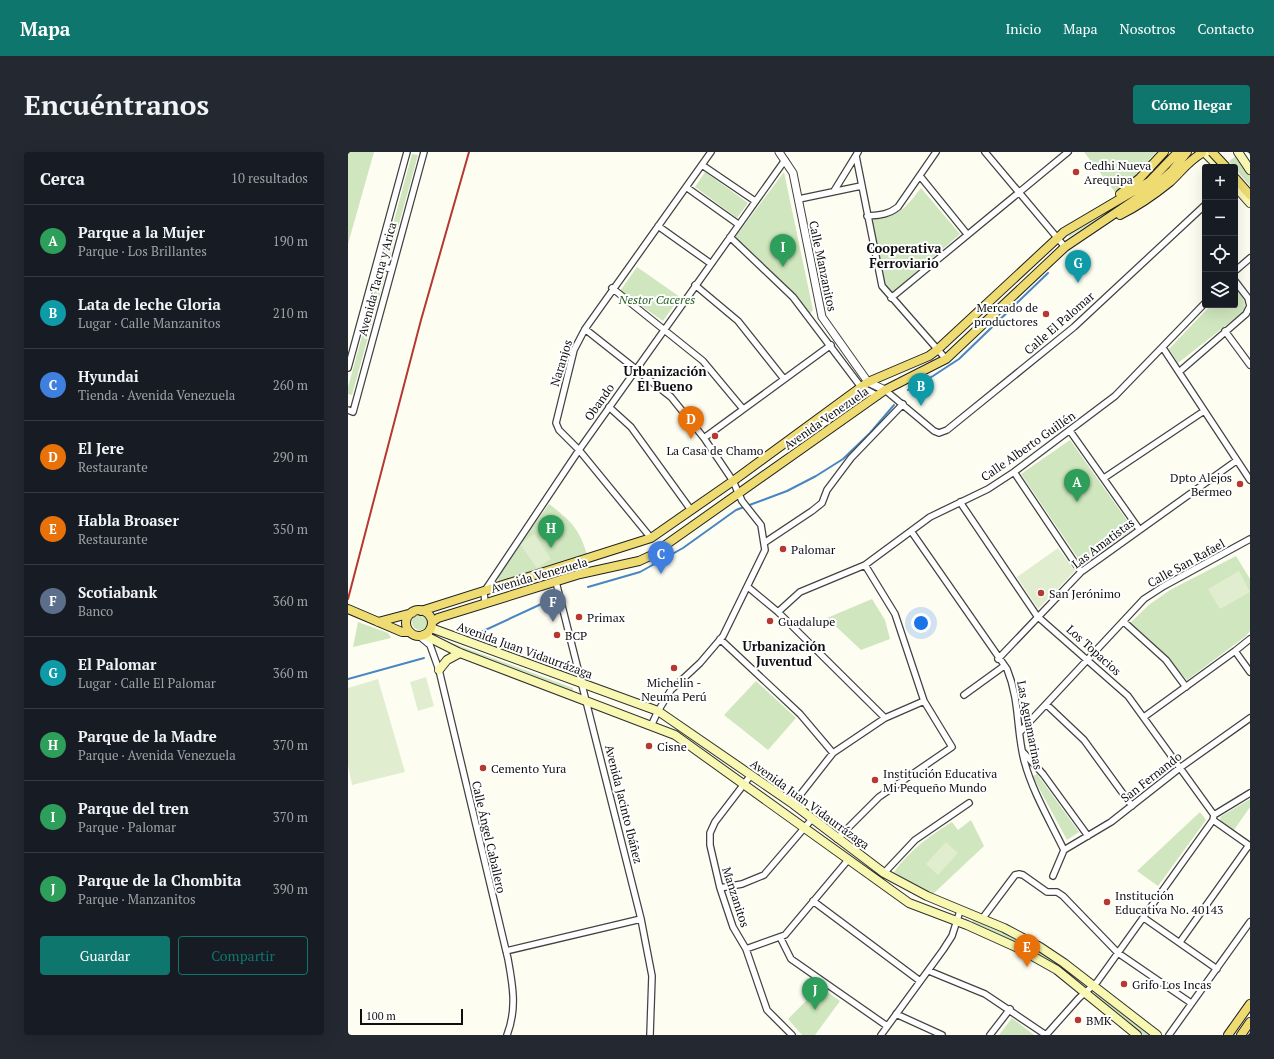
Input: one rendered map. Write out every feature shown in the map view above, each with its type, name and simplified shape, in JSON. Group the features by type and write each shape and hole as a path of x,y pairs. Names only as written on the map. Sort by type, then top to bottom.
{"main road":[{"path":"1102,209 1140,178 1164,152"},
{"name":"Avenida Venezuela","path":"421,611 651,538 734,481 864,385 929,356 1057,238 1102,209 1149,182 1178,152"},
{"name":"Avenida Venezuela","path":"428,634 438,618 556,582 639,561 650,556 740,497 882,393 946,359 1065,247 1154,187 1172,171 1187,152"},
{"path":"1108,219 1135,208 1171,181 1187,163 1209,152"},
{"path":"1209,152 1216,164"},
{"path":"1209,152 1223,164"},
{"path":"1209,152 1227,164"},
{"path":"1238,152 1250,170"},
{"path":"1238,175 1250,189"},
{"path":"1238,181 1250,195"},
{"path":"1238,189 1250,203"},
{"path":"348,609 378,622 402,632 428,634 429,616 421,611 378,622"},
{"path":"410,632 406,625 408,616 412,614"},
{"name":"Avenida Juan Vidaurrázaga","path":"428,634 460,653 675,735 909,903 956,921 1018,948 1057,970 1137,1035"},
{"name":"Avenida Juan Vidaurrázaga","path":"428,634 550,672 658,711 793,804 837,839 884,873 960,911 1004,928 1040,946 1157,1035"},
{"path":"439,670 447,660 460,653"},
{"path":"545,685 550,672"},
{"path":"1228,1035 1250,1004"},
{"path":"1241,1035 1250,1022"}],"street":[{"name":"Avenida Tacna y Arica","path":"348,368 408,152"},
{"name":"Avenida Tacna y Arica","path":"350,411 424,152"},
{"name":"Naranjos","path":"651,538 579,450 559,430 556,423 574,350 584,329 711,152"},
{"name":"Calle Manzanitos","path":"779,152 793,173 822,317 864,385 882,393 892,395 934,431 939,433"},
{"path":"867,216 891,212 898,206 936,152"},
{"path":"985,152 1065,247"},
{"path":"891,298 1068,152"},
{"path":"857,154 861,186 881,282 884,290 946,359"},
{"path":"834,191 857,154"},
{"name":"Obando","path":"484,592 636,368 785,160"},
{"path":"702,165 755,201"},
{"path":"920,176 967,234"},
{"path":"799,199 861,186"},
{"path":"686,187 738,224"},
{"name":"Calle El Palomar","path":"939,433 947,430 1074,327 1202,208"},
{"path":"658,226 710,263"},
{"path":"730,237 793,297 830,345 864,385"},
{"path":"1238,269 1250,258"},
{"path":"377,265 391,269"},
{"path":"695,285 738,321 784,378"},
{"path":"1179,372 1246,314 1250,306 1248,298 1238,285"},
{"path":"612,288 664,328 703,361 743,409"},
{"name":"Calle Alberto Guillén","path":"778,612 800,592 865,565 930,517 988,488 1014,472 1115,396 1202,306"},
{"path":"584,329 636,368 671,397 704,438 734,481 740,497 761,525 765,550 748,587 720,639 700,663 671,690 658,711 652,726"},
{"path":"1225,331 1250,365"},
{"path":"704,438 830,345"},
{"path":"1163,348 1236,461 1250,480"},
{"path":"764,543 812,511 822,502 827,490 851,458 902,403"},
{"path":"609,407 630,427 691,510"},
{"path":"1104,478 1204,411"},
{"path":"1070,431 1140,529"},
{"name":"Las Amatistas","path":"998,659 1037,616 1081,572 1236,461"},
{"path":"1014,472 1081,572"},
{"name":"Los Topacios","path":"960,502 1037,616 1089,659 1128,696 1181,767 1214,818 1249,845"},
{"name":"Las Aguamarinas","path":"911,531 1004,666 1014,687 1022,752 1031,782 1064,850"},
{"name":"Calle San Rafael","path":"1020,732 1047,705 1144,599 1159,589 1250,539"},
{"path":"837,839 879,797 952,747 924,701 895,614 865,565"},
{"name":"Avenida Jacinto Ibáñez","path":"556,582 641,919 652,976 650,1035"},
{"path":"748,587 778,612 885,718"},
{"path":"484,592 485,603"},
{"path":"1124,622 1166,660 1186,687"},
{"name":"Calle Ángel Caballero","path":"428,634 439,670 506,951 514,1003 513,1017 507,1035"},
{"path":"720,639 800,714 834,753"},
{"path":"1144,717 1250,639"},
{"path":"1235,651 1250,672"},
{"path":"964,695 1004,666"},
{"path":"793,804 834,753 885,718 924,701"},
{"path":"1047,705 1084,740 1132,806"},
{"name":"San Fernando","path":"1064,850 1088,836 1132,806 1181,767 1250,718"},
{"path":"1022,752 1043,774 1088,836"},
{"name":"Manzanitos","path":"752,775 743,784 715,822 710,833 710,845 720,888 733,926 746,949 767,1010 792,1035"},
{"path":"929,971 985,994 1010,1009 1046,1035 1084,993 1097,982 1214,818 1250,793"},
{"path":"884,873 915,840 969,803"},
{"path":"720,888 742,884 764,875 812,819"},
{"path":"1180,942 1249,845"},
{"path":"1053,876 1064,850"},
{"path":"746,949 784,935 848,860"},
{"path":"982,919 1014,875 1019,874 1046,892 1057,892 1064,896 1118,953 1191,1004"},
{"path":"813,902 920,981"},
{"path":"881,1035 929,971 952,936 960,911"},
{"path":"1144,918 1217,969"},
{"path":"506,951 641,919"},
{"path":"1169,1035 1250,922"},
{"path":"780,937 791,959 887,1026"},
{"path":"990,1035 1010,1009"},
{"path":"896,1014 942,1035"}],"green space":[{"path":"348,152 374,152 348,244"},
{"path":"1084,152 1156,152 1135,177 1115,192"},
{"path":"412,154 418,155 389,260 384,258"},
{"path":"1236,156 1250,175 1250,186 1238,172 1238,164 1232,164 1229,161"},
{"path":"705,172 748,203 737,218 695,187"},
{"path":"784,172 813,310 809,315 792,292 731,243"},
{"path":"921,188 960,234 892,293 884,282 869,221 888,217 900,211"},
{"path":"1110,211 1069,237 1068,235"},
{"name":"Nestor Caceres","path":"637,267 680,297 663,321 620,291"},
{"path":"379,275 385,276 352,395 348,394 348,387"},
{"path":"1238,292 1245,305 1243,312 1178,363 1169,349 1208,308 1238,308"},
{"path":"1070,440 1133,529 1084,567 1021,474"},
{"path":"549,504 563,515 573,526 581,538 587,555 499,582 497,576"},
{"path":"534,534 551,559 537,568 520,544"},
{"name":"San Jerónimo","path":"1058,548 1075,571 1038,609 1017,577"},
{"path":"1236,556 1250,579 1250,631 1246,636 1187,680 1168,659 1129,624 1150,604 1170,590"},
{"path":"1239,571 1250,592 1220,609 1208,589"},
{"path":"872,599 885,620 890,639 861,650 827,618"},
{"path":"420,614 427,619 428,622 423,629 420,630 413,625 412,622 417,615"},
{"path":"358,622 388,633 391,638 353,647"},
{"path":"441,639 573,688 573,693 465,652"},
{"path":"426,677 434,706 418,711 410,682"},
{"path":"378,679 405,772 352,785 348,765 348,688"},
{"path":"756,681 796,718 768,750 724,715"},
{"path":"1037,774 1079,832 1067,840 1034,779 1033,776"},
{"path":"1250,799 1250,807 1234,830 1221,821 1220,817"},
{"path":"1200,812 1206,820 1158,886 1137,871"},
{"path":"971,820 984,846 933,894 917,888 894,872 913,850 935,833 952,822 958,830"},
{"path":"946,842 958,853 938,875 926,864"},
{"path":"973,920 1016,938 1043,953 1081,980 1078,983 1027,949 1000,935 971,923"},
{"path":"820,987 840,1001 815,1035 802,1035 788,1019"},
{"path":"1096,994 1150,1035 1143,1035 1094,997"},
{"path":"1012,1018 1034,1035 999,1035"}],"waterway":[{"path":"908,390 959,359 1048,273"},
{"path":"588,587 640,572 683,548 736,510 787,491 816,476 843,459 870,433 894,405"},
{"path":"468,638 550,600"},
{"path":"348,679 424,658"}],"railway":[{"path":"348,599 421,320 469,152"}],"place":[{"name":"Cedhi Nueva Arequipa","path":"1076,172"},
{"name":"Parque del tren","path":"783,267"},
{"name":"El Palomar","path":"1078,283"},
{"name":"Mercado de productores","path":"1046,314"},
{"name":"Lata de leche Gloria","path":"921,406"},
{"name":"La Casa de Chamo","path":"715,436"},
{"name":"El Jere","path":"691,439"},
{"name":"Dpto Alejos Bermeo","path":"1240,484"},
{"name":"Parque a la Mujer","path":"1077,502"},
{"name":"Parque de la Madre","path":"551,548"},
{"name":"Palomar","path":"783,549"},
{"name":"Hyundai","path":"661,574"},
{"name":"San Jerónimo","path":"1041,593"},
{"name":"Primax","path":"579,617"},
{"name":"Guadalupe","path":"770,621"},
{"name":"Scotiabank","path":"553,622"},
{"name":"BCP","path":"557,635"},
{"name":"Michelin - Neuma Perú","path":"674,668"},
{"name":"Cisne","path":"649,746"},
{"name":"Cemento Yura","path":"483,768"},
{"name":"Institución Educativa Mi Pequeño Mundo","path":"875,780"},
{"name":"Institución Educativa No. 40143","path":"1107,902"},
{"name":"Habla Broaser","path":"1027,967"},
{"name":"Grifo Los Incas","path":"1124,984"},
{"name":"Parque de la Chombita","path":"815,1010"},
{"name":"BMK","path":"1078,1020"}],"district":[{"name":"Cooperativa Ferroviario","path":"904,256"},
{"name":"Urbanización El Bueno","path":"665,378"},
{"name":"Urbanización Juventud","path":"784,654"}]}
